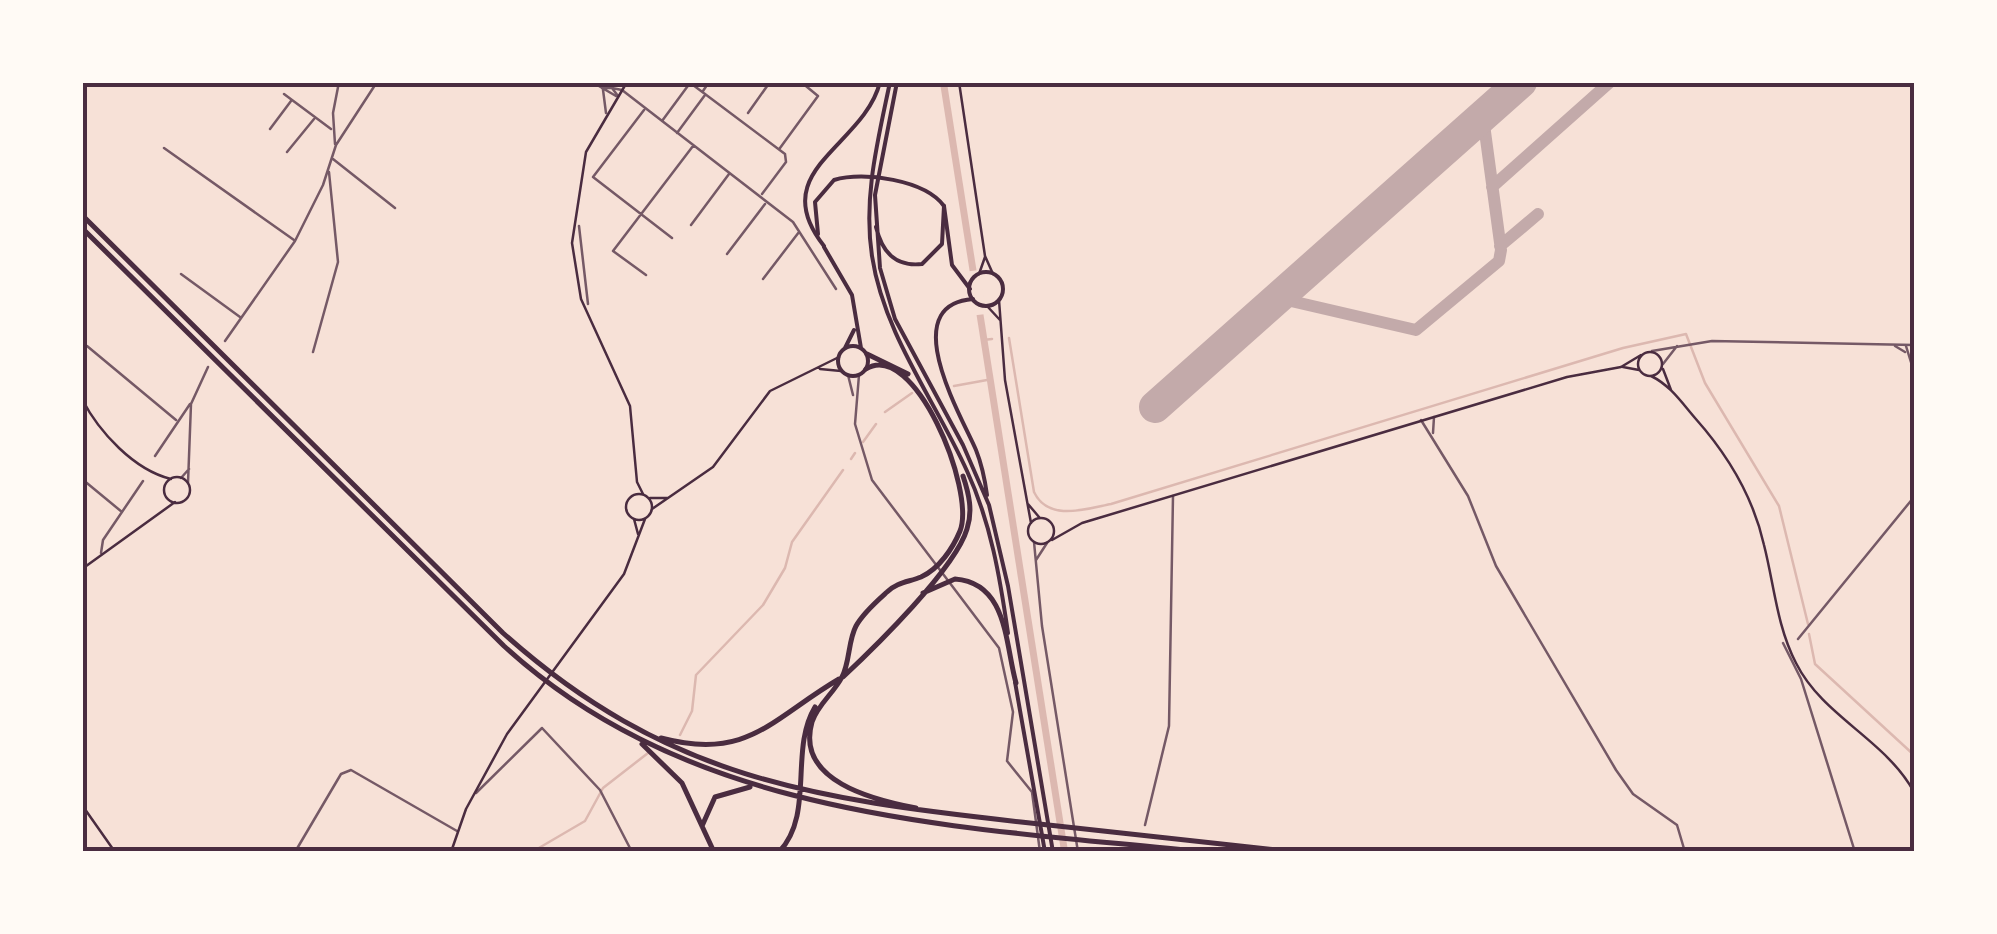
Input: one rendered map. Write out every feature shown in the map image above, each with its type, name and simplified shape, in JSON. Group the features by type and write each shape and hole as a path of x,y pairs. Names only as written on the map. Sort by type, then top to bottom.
{"highway":[{"path":"82,215 503,632 567,685 648,735 726,768 806,793 953,815 1294,852"},
{"path":"82,228 504,646 573,701 632,737 676,773 714,852"},
{"path":"779,852 791,836 796,814 806,725 842,677 920,595 963,540 970,518 969,496 956,462 914,382 896,364 864,351"},
{"path":"866,368 890,366 914,387 960,478 965,509 958,536 936,566 892,586 859,622 842,677 812,724 812,749 823,769 873,799 953,815"},
{"path":"920,595 956,579 988,592 1001,613 1016,684"},
{"path":"648,735 704,747 742,741 774,726 842,677"},
{"path":"632,737 755,787 866,814 1202,852"},
{"path":"702,829 713,799 729,790 755,787"}],"main road":[{"path":"627,82 606,114 582,164 572,236 580,298 630,406 637,482 626,510 634,519 638,536"},
{"path":"814,370 859,375 866,368 852,295 807,219 808,186 822,158 864,118 880,82"},
{"path":"894,82 878,168 874,215 878,257 894,315 962,444 988,505"},
{"path":"894,82 870,194 874,266 896,334 981,505 998,568 1042,852"},
{"path":"958,82 985,256 1002,286 1005,380 1031,523 1028,533 1034,542 1050,542 1068,527 1174,494 1567,377 1621,366 1652,352 1672,391"},
{"path":"824,246 814,214 820,192 836,178 922,187 944,206 956,276 970,289"},
{"path":"874,215 887,253 901,263 917,265 940,248 944,206"},
{"path":"980,274 985,256"},
{"path":"973,299 972,280 980,274 993,274"},
{"path":"956,276 972,280"},
{"path":"1001,321 973,299 960,301 946,312 936,346 946,386 981,464 1008,586 1053,852"},
{"path":"986,306 1000,300"},
{"path":"451,852 474,794 528,700 624,574 652,509 713,467 767,394 838,357 855,326"},
{"path":"844,349 864,351"},
{"path":"1639,370 1641,355"},
{"path":"838,357 841,371"},
{"path":"1621,366 1639,370 1672,391 1728,459 1746,493 1764,545 1782,626 1801,673 1827,703 1890,756 1914,792"},
{"path":"1651,376 1662,366"},
{"path":"82,399 109,437 158,476 165,488 164,510"},
{"path":"82,569 101,553 134,536 175,502 187,498 188,483 181,478 158,476"},
{"path":"165,488 171,479"},
{"path":"637,482 649,498 668,498"},
{"path":"633,496 643,494"},
{"path":"166,496 175,502"},
{"path":"649,498 652,509"},
{"path":"1025,498 1040,518 1068,527"},
{"path":"1031,523 1040,518"},
{"path":"634,519 645,519"},
{"path":"1049,520 1054,529 1050,542"},
{"path":"82,805 115,852"}],"street":[{"path":"336,146 332,130 339,82"},
{"path":"224,341 295,241 329,170 336,146 377,82"},
{"path":"592,82 618,96"},
{"path":"602,82 606,114"},
{"path":"676,134 710,82"},
{"path":"748,113 770,82"},
{"path":"779,149 818,96 801,82"},
{"path":"661,122 689,83 697,85 779,149 786,162 760,196"},
{"path":"612,88 618,96"},
{"path":"600,89 622,90 767,201 800,231 836,289"},
{"path":"284,94 332,130"},
{"path":"270,129 292,100"},
{"path":"644,110 593,177 672,238"},
{"path":"287,152 315,118"},
{"path":"646,276 614,252 692,146"},
{"path":"164,148 295,241"},
{"path":"332,158 396,208"},
{"path":"314,352 338,262 329,170"},
{"path":"692,226 730,174"},
{"path":"727,254 767,201"},
{"path":"579,226 588,304"},
{"path":"763,279 800,231"},
{"path":"574,268 581,267"},
{"path":"181,274 241,318"},
{"path":"1652,352 1698,341 1905,345 1914,348 1910,359"},
{"path":"1662,366 1682,343"},
{"path":"1894,345 1905,352 1914,372"},
{"path":"1905,345 1905,352"},
{"path":"87,346 176,420"},
{"path":"156,456 190,404 208,366"},
{"path":"848,375 858,445 866,470 960,592 1001,653 1013,712 1007,761 1032,792 1042,852"},
{"path":"854,396 859,375"},
{"path":"188,483 190,404"},
{"path":"1433,435 1434,416"},
{"path":"1420,420 1468,496 1496,566 1633,794 1672,818 1684,852"},
{"path":"181,478 190,467"},
{"path":"82,479 123,512"},
{"path":"101,553 103,540 143,480"},
{"path":"1145,826 1169,726 1174,494"},
{"path":"1798,639 1914,498"},
{"path":"1034,542 1034,566 1078,852"},
{"path":"1034,566 1050,542"},
{"path":"1784,643 1801,678 1855,852"},
{"path":"474,794 538,728 601,791 632,852"},
{"path":"294,852 341,774 350,770 457,831"}],"shaded area":[{"path":"940,83 947,83 1068,851 1061,851"}],"pier":[{"path":"979,270 986,314 969,316 963,272"}],"waterway":[{"path":"1009,338 1034,492 1048,507 1068,511 1111,504 1623,348 1686,334 1705,383 1779,506 1808,624"},
{"path":"983,340 992,339"},
{"path":"954,386 987,380"},
{"path":"885,412 912,393"},
{"path":"863,442 876,424"},
{"path":"851,459 855,453"},
{"path":"680,735 692,711 696,675 763,605 785,568 792,542 843,470"},
{"path":"1809,634 1815,664 1914,755"},
{"path":"532,852 585,821 603,788 648,753"}],"taxiway":[{"path":"1492,187 1610,82"},
{"path":"1278,298 1416,330 1499,261 1501,250 1483,117"},
{"path":"1500,246 1538,214"}],"runway":[{"path":"1155,407 1521,82"}]}
